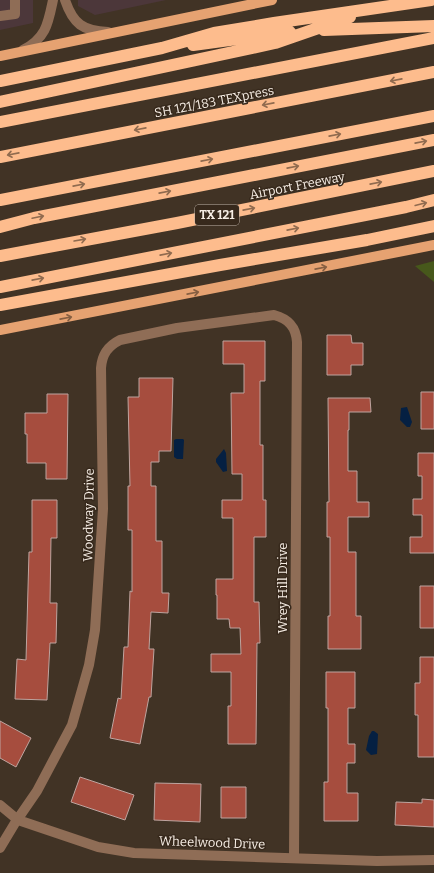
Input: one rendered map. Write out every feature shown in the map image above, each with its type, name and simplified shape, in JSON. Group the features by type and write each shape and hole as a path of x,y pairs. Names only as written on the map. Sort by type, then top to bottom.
{"highway":[{"path":"0,102 275,43 400,0"},
{"path":"0,81 215,38 282,22 431,0"},
{"path":"215,38 266,35 312,30 434,26"},
{"path":"0,122 434,38"},
{"name":"SH 121/183 TEXpress","path":"0,157 434,72"},
{"path":"0,200 434,116"},
{"path":"0,227 34,218 434,140"},
{"name":"Airport Freeway","path":"0,256 177,223 434,171"},
{"path":"0,287 406,207 434,200"},
{"path":"0,305 220,264 368,240 434,226"}],"main road":[{"path":"0,56 272,0"},
{"path":"0,330 434,245"}],"street":[{"path":"0,16 15,14 15,0"},
{"path":"18,53 41,38 49,21 53,0"},
{"path":"65,0 70,13 82,27 97,32 114,33"},
{"name":"Woodway Drive","path":"0,848 37,791 72,725 89,665 95,630 99,585 103,509 101,368 102,359 106,351 112,344 120,340 177,328 274,315 282,317 288,321"},
{"name":"Wrey Hill Drive","path":"288,321 294,327 297,342 294,858"},
{"name":"Wheelwood Drive","path":"0,805 18,820 98,847 134,853 377,861 434,860"}],"shaded area":[{"path":"0,0 33,0 33,23 0,30"},
{"path":"78,0 166,0 95,15 78,6"}],"green space":[{"path":"434,261 434,282 415,266"}],"water":[{"path":"407,407 412,422 410,427 407,427 400,420 401,408"},
{"path":"174,440 184,440 183,459 177,459 174,457"},
{"path":"224,449 226,453 227,471 223,472 216,462 216,459"},
{"path":"372,731 378,734 377,754 371,755 366,750 369,736"}],"building":[{"path":"327,335 351,335 352,343 363,343 363,365 351,365 351,375 327,375"},
{"path":"223,341 265,341 265,381 260,381 260,445 263,445 263,500 266,500 266,537 254,537 254,602 259,602 260,643 257,643 256,744 228,744 228,706 231,706 231,672 211,672 211,654 241,654 240,628 230,628 229,619 217,619 216,579 233,579 233,518 222,518 222,500 242,500 242,474 232,474 231,393 244,393 244,364 223,364"},
{"path":"139,378 173,378 171,451 159,451 159,462 151,462 151,486 156,486 156,541 162,541 162,593 169,593 168,613 151,612 149,649 154,649 151,697 149,697 140,744 110,738 118,698 121,699 124,647 128,647 130,591 132,592 132,530 128,530 128,486 130,486 128,397 139,397"},
{"path":"421,392 434,392 434,429 421,429"},
{"path":"47,394 68,394 67,479 46,479 46,463 27,463 25,413 47,413"},
{"path":"328,398 370,398 371,412 349,412 348,430 348,471 357,471 357,502 369,502 369,517 348,517 348,552 356,552 356,616 361,616 361,649 328,649 328,616 330,616 330,537 327,537 327,502 329,502"},
{"path":"418,453 434,453 434,553 410,553 410,537 422,537 422,515 413,515 413,499 422,499 422,476 418,476"},
{"path":"32,500 57,500 57,538 51,538 50,603 57,603 56,643 50,643 47,700 15,699 17,659 26,660 29,552 32,552"},
{"path":"420,586 434,586 434,628 420,628"},
{"path":"420,657 434,657 434,757 418,757 418,715 415,715 415,683 420,683"},
{"path":"326,672 355,672 355,708 348,708 348,744 355,744 355,763 347,763 347,793 358,793 358,821 324,821 324,782 328,782 328,708 326,708"},
{"path":"0,721 31,738 16,767 0,758"},
{"path":"80,777 134,795 125,820 71,802"},
{"path":"155,783 201,784 200,822 154,820"},
{"path":"221,787 246,787 246,818 221,818"},
{"path":"422,799 434,800 434,827 395,825 396,802 422,803"}]}
